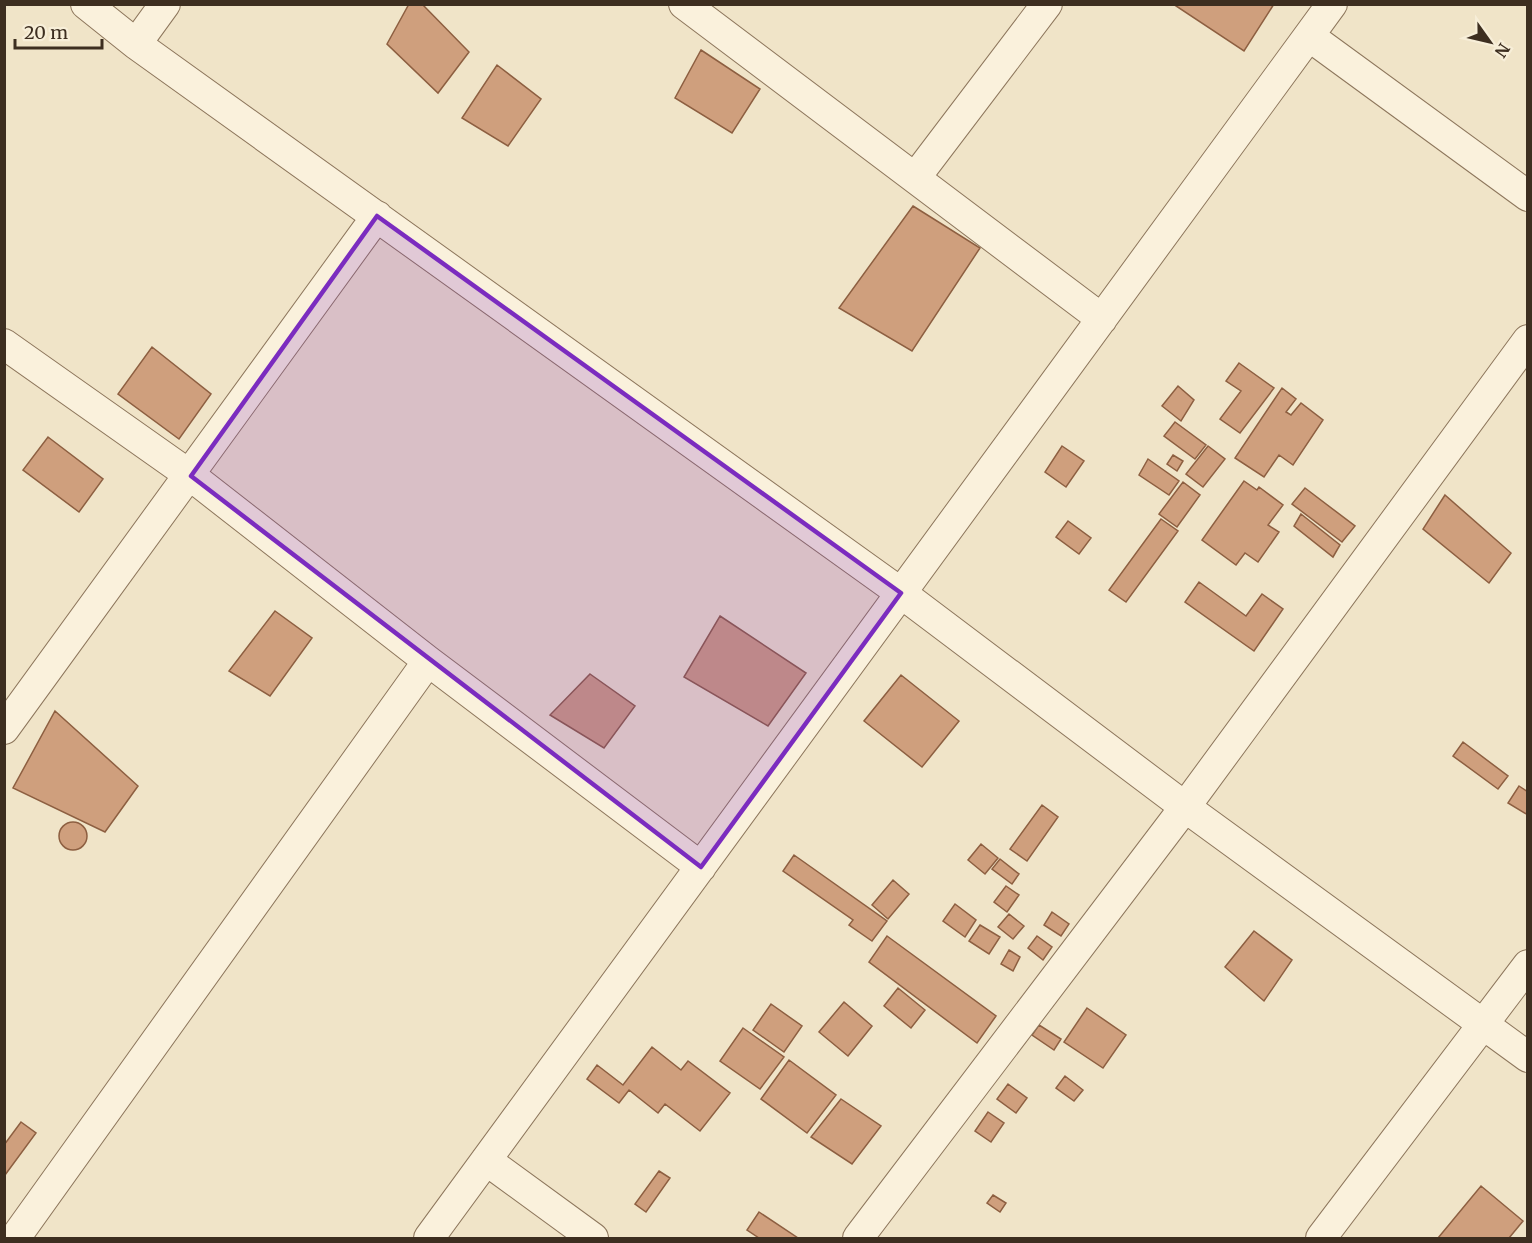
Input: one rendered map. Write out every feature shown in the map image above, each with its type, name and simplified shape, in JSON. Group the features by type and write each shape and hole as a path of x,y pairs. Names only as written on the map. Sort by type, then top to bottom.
{"street":[{"path":"86,4 136,44 901,593 1185,807 1527,1058"},
{"path":"136,44 165,4"},
{"path":"684,4 1102,319"},
{"path":"915,178 1047,4"},
{"path":"429,1239 1332,4"},
{"path":"1309,36 1527,196"},
{"path":"4,729 191,476 377,216"},
{"path":"858,1239 1185,807 1527,340"},
{"path":"4,344 191,476 428,662 701,867"},
{"path":"15,1239 428,662"},
{"path":"1321,1239 1527,965"},
{"path":"486,1160 593,1239"}],"highlighted area":[{"path":"377,216 901,593 701,867 191,476"}],"building":[{"path":"409,4 422,4 469,52 438,93 387,44"},
{"path":"1173,4 1274,4 1244,51"},
{"path":"701,50 760,89 732,133 675,98"},
{"path":"497,65 541,99 508,146 462,118"},
{"path":"913,206 980,248 912,351 839,308"},
{"path":"152,347 211,394 179,439 118,394"},
{"path":"1239,363 1274,388 1240,433 1220,419 1241,391 1226,381"},
{"path":"1178,386 1194,400 1181,421 1162,406"},
{"path":"1282,388 1296,399 1286,412 1291,415 1301,403 1323,420 1293,465 1279,455 1264,477 1235,458"},
{"path":"1175,422 1206,445 1195,459 1164,436"},
{"path":"48,437 103,479 79,512 23,470"},
{"path":"1062,446 1084,461 1066,487 1045,472"},
{"path":"1208,446 1225,459 1203,487 1186,474"},
{"path":"1173,455 1183,461 1177,471 1167,464"},
{"path":"1148,459 1179,481 1169,495 1139,475"},
{"path":"1244,481 1257,490 1259,487 1283,505 1268,525 1279,532 1258,562 1245,553 1236,565 1202,540"},
{"path":"1183,482 1200,495 1177,527 1159,514"},
{"path":"1305,488 1355,526 1342,542 1292,504"},
{"path":"1445,495 1511,553 1489,583 1423,529"},
{"path":"1301,514 1340,545 1333,557 1294,526"},
{"path":"1161,519 1178,531 1126,602 1109,590"},
{"path":"1068,521 1091,538 1079,554 1056,537"},
{"path":"1199,582 1246,616 1262,594 1283,609 1254,651 1185,602"},
{"path":"275,611 312,638 270,696 229,671"},
{"path":"720,616 806,673 768,726 684,677"},
{"path":"590,674 635,706 604,748 550,715"},
{"path":"901,675 959,721 922,767 864,721"},
{"path":"55,711 138,786 105,832 13,788"},
{"path":"1463,742 1508,776 1498,789 1453,756"},
{"path":"1519,786 1528,792 1528,815 1508,803"},
{"path":"1042,805 1058,817 1027,861 1010,849"},
{"path":"73,822 83,826 87,836 83,846 73,850 63,846 59,836 63,826"},
{"path":"981,844 998,858 985,874 968,860"},
{"path":"794,855 887,921 872,941 849,925 853,920 783,871"},
{"path":"1000,859 1019,874 1012,884 992,869"},
{"path":"893,880 909,894 888,919 872,905"},
{"path":"1006,886 1019,895 1007,912 994,902"},
{"path":"955,904 976,920 965,937 943,921"},
{"path":"1052,912 1069,924 1061,936 1044,925"},
{"path":"1009,914 1024,926 1013,939 998,927"},
{"path":"980,925 1000,937 989,954 969,941"},
{"path":"1254,931 1292,960 1264,1001 1225,967"},
{"path":"887,936 996,1016 977,1043 869,962"},
{"path":"1037,936 1052,947 1043,960 1028,948"},
{"path":"1009,950 1020,957 1013,971 1001,964"},
{"path":"898,988 925,1010 911,1028 884,1006"},
{"path":"844,1002 872,1026 848,1056 819,1032"},
{"path":"771,1004 802,1026 784,1052 753,1030"},
{"path":"1087,1008 1126,1035 1103,1068 1064,1042"},
{"path":"1039,1025 1061,1039 1054,1050 1032,1035"},
{"path":"743,1028 784,1057 760,1089 720,1061"},
{"path":"652,1047 681,1070 688,1061 730,1093 700,1131 665,1104 658,1113 629,1090 619,1103 587,1079 597,1065 623,1085"},
{"path":"789,1060 836,1095 807,1133 761,1099"},
{"path":"1065,1076 1083,1090 1074,1101 1056,1088"},
{"path":"1008,1084 1027,1098 1016,1113 997,1099"},
{"path":"841,1099 881,1126 852,1164 811,1137"},
{"path":"988,1112 1004,1123 991,1142 975,1131"},
{"path":"21,1122 36,1133 5,1175 4,1145"},
{"path":"659,1171 670,1178 646,1212 635,1204"},
{"path":"1481,1186 1523,1221 1509,1238 1438,1238"},
{"path":"993,1195 1006,1203 1000,1212 987,1203"},
{"path":"759,1212 798,1238 759,1238 747,1230"}]}
